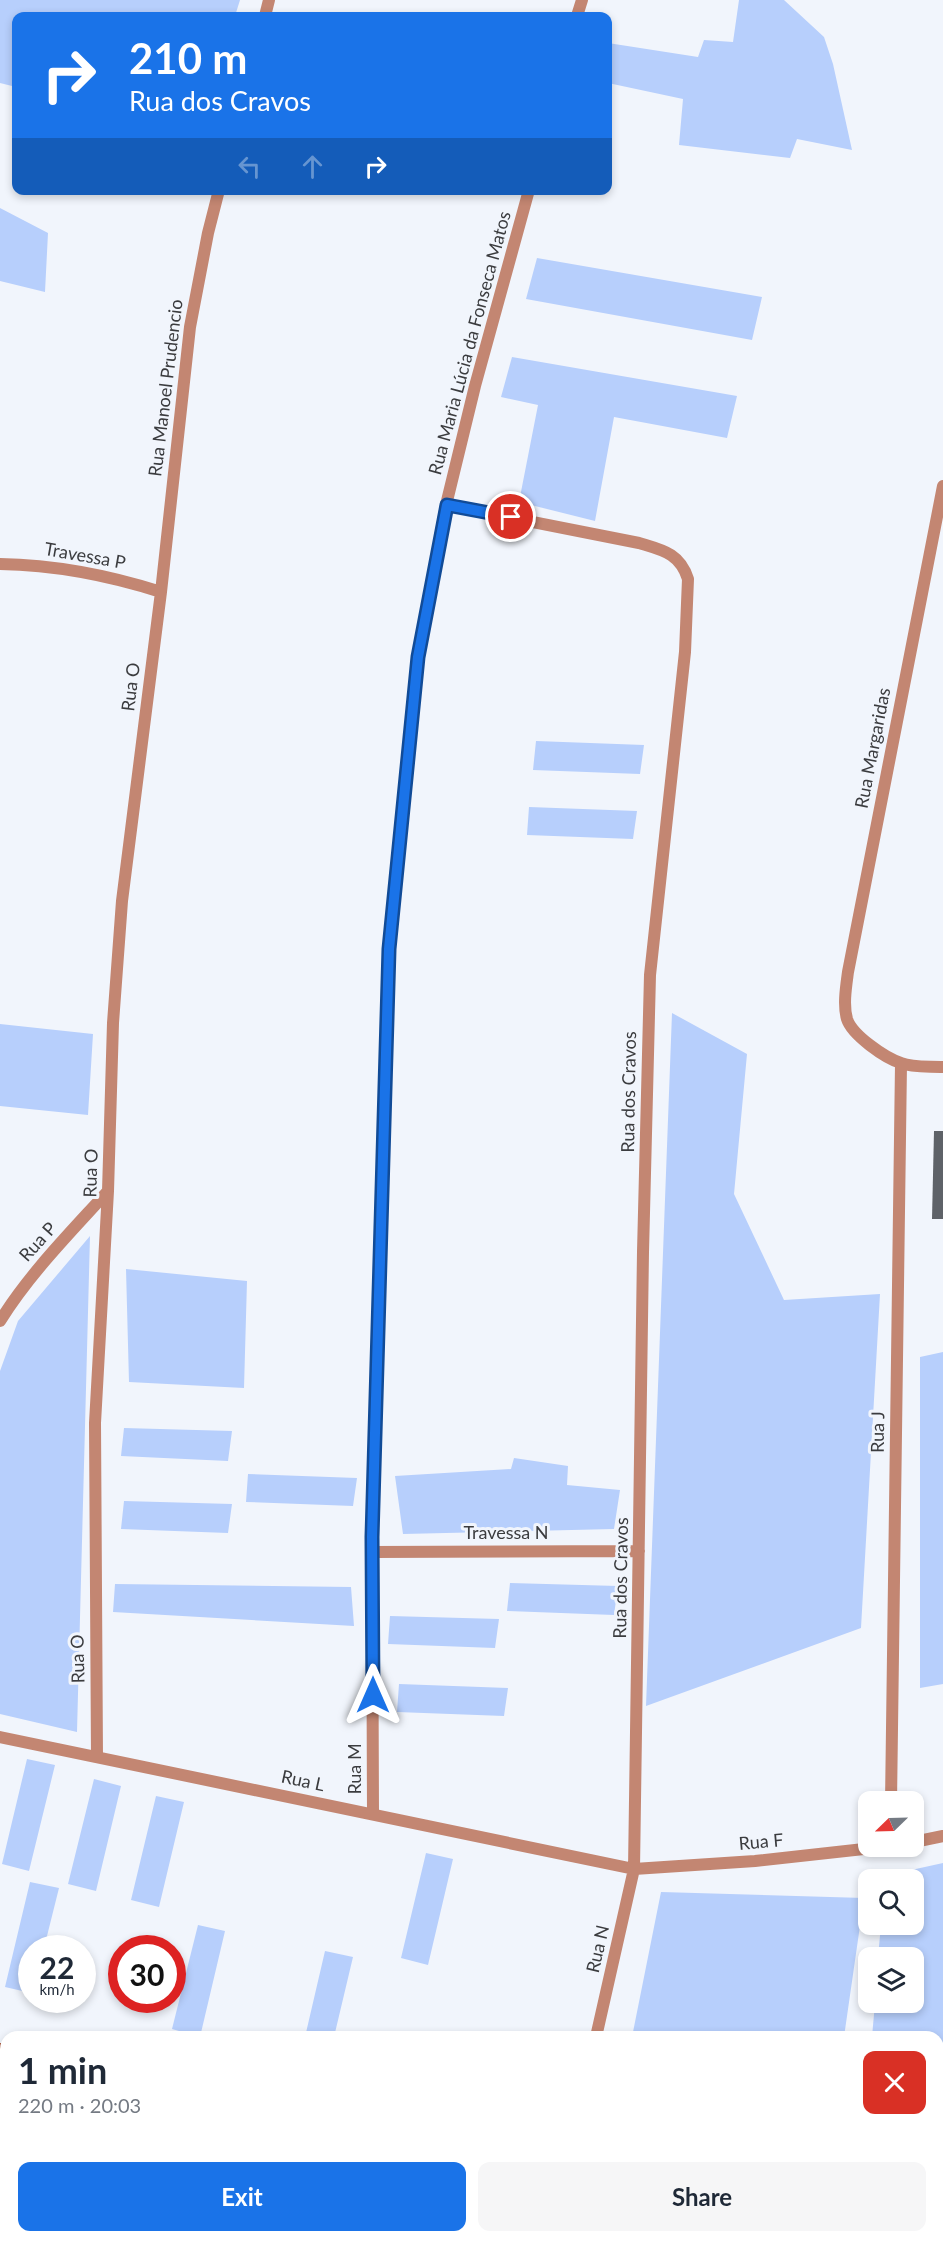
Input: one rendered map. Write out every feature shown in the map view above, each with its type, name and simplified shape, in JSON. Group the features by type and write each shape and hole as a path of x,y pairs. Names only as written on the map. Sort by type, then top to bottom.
{"street":[{"name":"Rua Manoel Prudencio","path":"161,592 190,327 218,195"},
{"name":"Rua Maria Lúcia da Fonseca Matos","path":"447,505 475,386 528,195"},
{"name":"Rua Margaridas","path":"902,1064 867,1043 851,1028 845,1002 848,972 943,486"},
{"name":"Rua dos Cravos","path":"447,505 657,548 678,559 685,567 688,579 685,652 650,975 634,1869"},
{"name":"Rua M","path":"373,1814 372,1552 389,949 418,657 447,505"},
{"name":"Travessa P","path":"0,564 66,568 99,574 161,592"},
{"name":"Rua O","path":"97,1757 95,1423 108,1191 113,1023 122,901 161,592"},
{"path":"902,1064 943,1067"},
{"name":"Rua J","path":"891,1791 902,1064"},
{"name":"Rua P","path":"0,1321 15,1297 37,1270 108,1191"},
{"name":"Travessa N","path":"372,1552 639,1551"},
{"name":"Rua L","path":"0,1737 634,1869"},
{"path":"924,1840 943,1836"},
{"name":"Rua F","path":"634,1869 755,1861 858,1850"},
{"name":"Rua N","path":"597,2031 634,1869"}],"shaded area":[{"path":"0,0 240,0 236,12 12,12 12,86 0,83"},
{"path":"739,0 784,0 824,37 833,64 852,150 797,139 790,158 679,145 683,99 612,84 612,44 698,57 704,40 733,42"},
{"path":"0,208 48,233 45,292 0,281"},
{"path":"537,258 762,297 752,340 526,299"},
{"path":"512,357 737,396 727,438 614,417 595,521 519,502 538,405 501,397"},
{"path":"536,741 644,745 640,774 533,770"},
{"path":"529,807 637,811 633,839 527,835"},
{"path":"672,1013 747,1054 734,1194 784,1300 880,1294 861,1628 646,1706"},
{"path":"0,1024 93,1034 88,1115 0,1106"},
{"path":"90,1236 77,1732 0,1714 0,1371 18,1321"},
{"path":"126,1269 247,1281 244,1388 129,1382"},
{"path":"943,1352 943,1684 920,1688 920,1357"},
{"path":"124,1428 232,1431 228,1461 121,1456"},
{"path":"514,1458 568,1466 567,1485 620,1490 614,1529 403,1534 395,1476 511,1469"},
{"path":"248,1474 357,1478 353,1506 246,1502"},
{"path":"124,1501 232,1504 228,1533 121,1529"},
{"path":"510,1583 618,1586 614,1615 507,1611"},
{"path":"115,1584 351,1587 354,1626 113,1612"},
{"path":"390,1616 499,1619 495,1648 388,1644"},
{"path":"399,1684 508,1688 504,1716 397,1712"},
{"path":"27,1759 55,1765 29,1871 2,1864"},
{"path":"94,1779 121,1786 96,1891 68,1884"},
{"path":"156,1796 184,1802 159,1907 131,1900"},
{"path":"426,1853 453,1859 428,1965 401,1958"},
{"path":"943,1863 943,2031 873,2031 874,2013 924,2013 924,1947 879,1947 880,1935 924,1935 924,1869 916,1869"},
{"path":"30,1882 59,1888 47,1935 18,1935 18,1990 5,1987"},
{"path":"661,1892 858,1898 859,1935 845,2031 633,2031"},
{"path":"198,1925 225,1931 201,2031 172,2029 176,2013 186,2013 186,1973"},
{"path":"325,1951 353,1957 335,2031 306,2031"}],"building":[{"path":"934,1131 943,1131 943,1219 932,1219"}],"route":[{"path":"373,1695 372,1537 389,949 418,657 447,505 511,517"}]}
